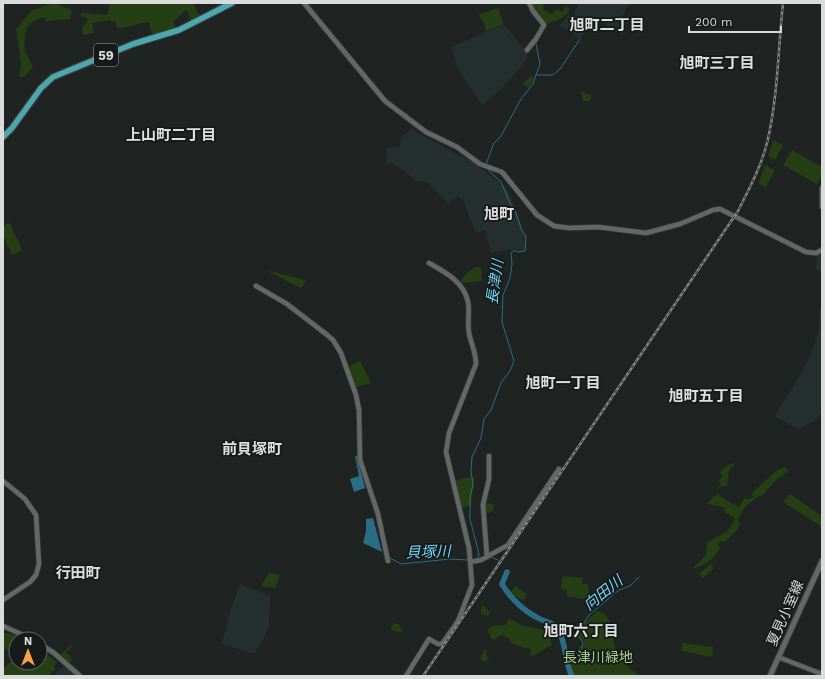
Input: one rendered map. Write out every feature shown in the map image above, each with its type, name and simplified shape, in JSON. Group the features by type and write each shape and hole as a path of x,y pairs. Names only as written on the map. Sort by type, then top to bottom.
{"main road":[{"name":"59","path":"3,137 12,128 41,88 53,77 133,44 179,30 232,3"},
{"name":"夏見小室線","path":"770,676 822,561"}],"street":[{"path":"304,3 385,101 426,132 457,147 480,164 502,172 537,215 554,226 569,228 598,227 646,232 680,224 720,209 806,252 816,253 822,250"},
{"path":"527,50 536,39 544,25 533,11 529,3"},
{"path":"822,188 822,208"},
{"path":"406,676 429,639 441,644 458,621 472,585 470,562 446,452 450,434 476,364 476,356 469,332 468,301 460,284 452,276 429,263"},
{"path":"256,286 287,304 326,334 341,353 356,396 359,410 360,460 378,514 388,561"},
{"path":"487,557 483,505 489,479 489,456"},
{"path":"470,562 481,560 508,545 559,469"},
{"path":"3,481 25,499 36,515 39,564 36,575 30,582 3,600"},
{"path":"3,626 14,631"},
{"path":"48,649 80,676"},
{"path":"778,657 822,674"}],"shaded area":[{"path":"579,3 629,3 618,24 624,29 622,35 594,18 580,39 560,25 569,15 572,17"},
{"path":"503,24 527,52 527,57 524,64 500,90 482,105 457,67 452,47"},
{"path":"410,127 416,132 474,163 507,188 526,237 524,251 515,249 491,253 485,230 476,233 463,201 458,195 449,204 428,183 417,181 393,163 387,164 386,148 400,147 401,137 411,130"},
{"path":"822,253 822,288 821,271 816,270 817,255"},
{"path":"820,306 822,306 822,410 817,420 798,429 774,416 805,368 804,367 810,356 818,334"},
{"path":"240,584 270,596 269,625 263,640 254,654 222,644 230,611"},
{"path":"65,665 76,676 53,676"}],"green space":[{"path":"54,3 72,10 70,19 45,21 44,17 36,20 28,27 24,40 25,51 33,67 24,77 19,77 21,64 16,29 32,10"},
{"path":"110,3 193,3 200,17 192,22 186,10 174,21 174,25 177,28 152,36 149,22 120,28 117,27 115,21 111,22 110,20 92,23 94,33 83,35 82,27 88,21 86,17 81,17 81,13 107,15"},
{"path":"530,3 544,3 543,9 551,14 557,9 562,12 566,6 570,10 562,18 545,24 536,14"},
{"path":"498,8 503,24 486,31 484,22 478,15"},
{"path":"532,75 534,78 529,88 523,84"},
{"path":"581,91 592,96 589,101 583,101"},
{"path":"773,140 783,145 775,160 768,156"},
{"path":"792,150 822,167 822,175 817,184 783,165"},
{"path":"765,165 775,170 766,188 758,183"},
{"path":"10,223 22,250 12,255 3,235 3,226"},
{"path":"477,267 481,267 482,281 463,283 460,281 469,271"},
{"path":"266,270 294,277 306,281 301,288"},
{"path":"360,361 371,383 356,387 348,367"},
{"path":"736,463 729,470 727,485 717,488 721,484 719,480 723,476 720,472 728,465"},
{"path":"785,467 788,471 776,480 762,496 760,495 746,506 737,520 740,522 737,530 725,542 722,541 718,543 720,548 714,556 705,564 692,569 706,555 707,543 726,532 735,518 727,514 723,507 707,504 713,497 718,494 740,508 739,506 745,498 750,499 753,497 752,493 777,470"},
{"path":"473,476 474,481 471,506 460,508 454,481"},
{"path":"790,494 822,516 822,527 783,502"},
{"path":"485,503 494,504 493,511 485,514"},
{"path":"710,564 714,568 703,578 699,574"},
{"path":"269,573 280,575 275,588 261,586"},
{"path":"563,576 583,578 582,584 588,584 590,596 582,599 567,596 567,590 561,589"},
{"path":"515,586 527,594 523,601 510,593"},
{"path":"483,605 490,613 488,616 481,614 481,608"},
{"name":"長津川緑地","path":"597,611 604,613 611,623 613,640 621,660 641,676 574,676 570,669 570,665 585,642 576,635 584,623"},
{"path":"509,619 527,627 546,631 549,633 552,645 531,657 530,648 524,648 511,643 510,639 502,635 493,640 491,639 490,634 487,632 488,629 494,626 505,625"},
{"path":"393,623 401,625 400,629 403,630 401,633 391,630"},
{"path":"3,633 8,634 8,650 3,649"},
{"path":"683,643 713,647 712,657 681,651"},
{"path":"72,644 73,645 66,652 73,660 69,663 60,655"},
{"path":"484,650 487,650 485,655 489,657 486,663 480,659"},
{"path":"48,656 57,662 54,666 55,669 48,676 3,676 3,669 8,664 8,671 48,671"}],"water":[{"path":"355,456 357,456 365,488 354,492 350,479 359,476"},
{"path":"373,518 382,552 363,543 366,531 366,519"}],"waterway":[{"name":"長津川","path":"486,164 494,143 501,136 521,99 533,84 536,75 553,75 560,69 580,39"},
{"path":"536,44 540,64 536,75"},
{"name":"長津川","path":"476,559 478,558 479,554 470,519 470,498 473,484 471,471 472,457 481,438 484,419 491,410 501,383 510,371 514,361 502,322 503,295 510,278 512,264 511,253 515,250 517,252 525,251 526,236 522,231 515,210 510,203 501,182 487,169"},
{"name":"長津川","path":"491,557 498,560"},
{"name":"貝塚川","path":"390,558 401,564 450,559 467,560"},
{"name":"長津川","path":"507,572 502,584 513,599 533,615 555,626 559,631 564,644 569,671 572,676"},
{"name":"向田川","path":"568,664 582,646 583,642 576,634 590,614 619,590 630,586 639,577"}],"railway":[{"path":"423,676 738,211 758,169 771,126 776,91 783,3"}],"district":[{"name":"旭町二丁目","path":"607,25"},
{"name":"旭町三丁目","path":"717,63"},
{"name":"上山町二丁目","path":"171,135"},
{"name":"旭町","path":"499,214"},
{"name":"旭町一丁目","path":"563,383"},
{"name":"旭町五丁目","path":"706,396"},
{"name":"前貝塚町","path":"252,449"},
{"name":"行田町","path":"78,573"},
{"name":"旭町六丁目","path":"581,631"}]}
